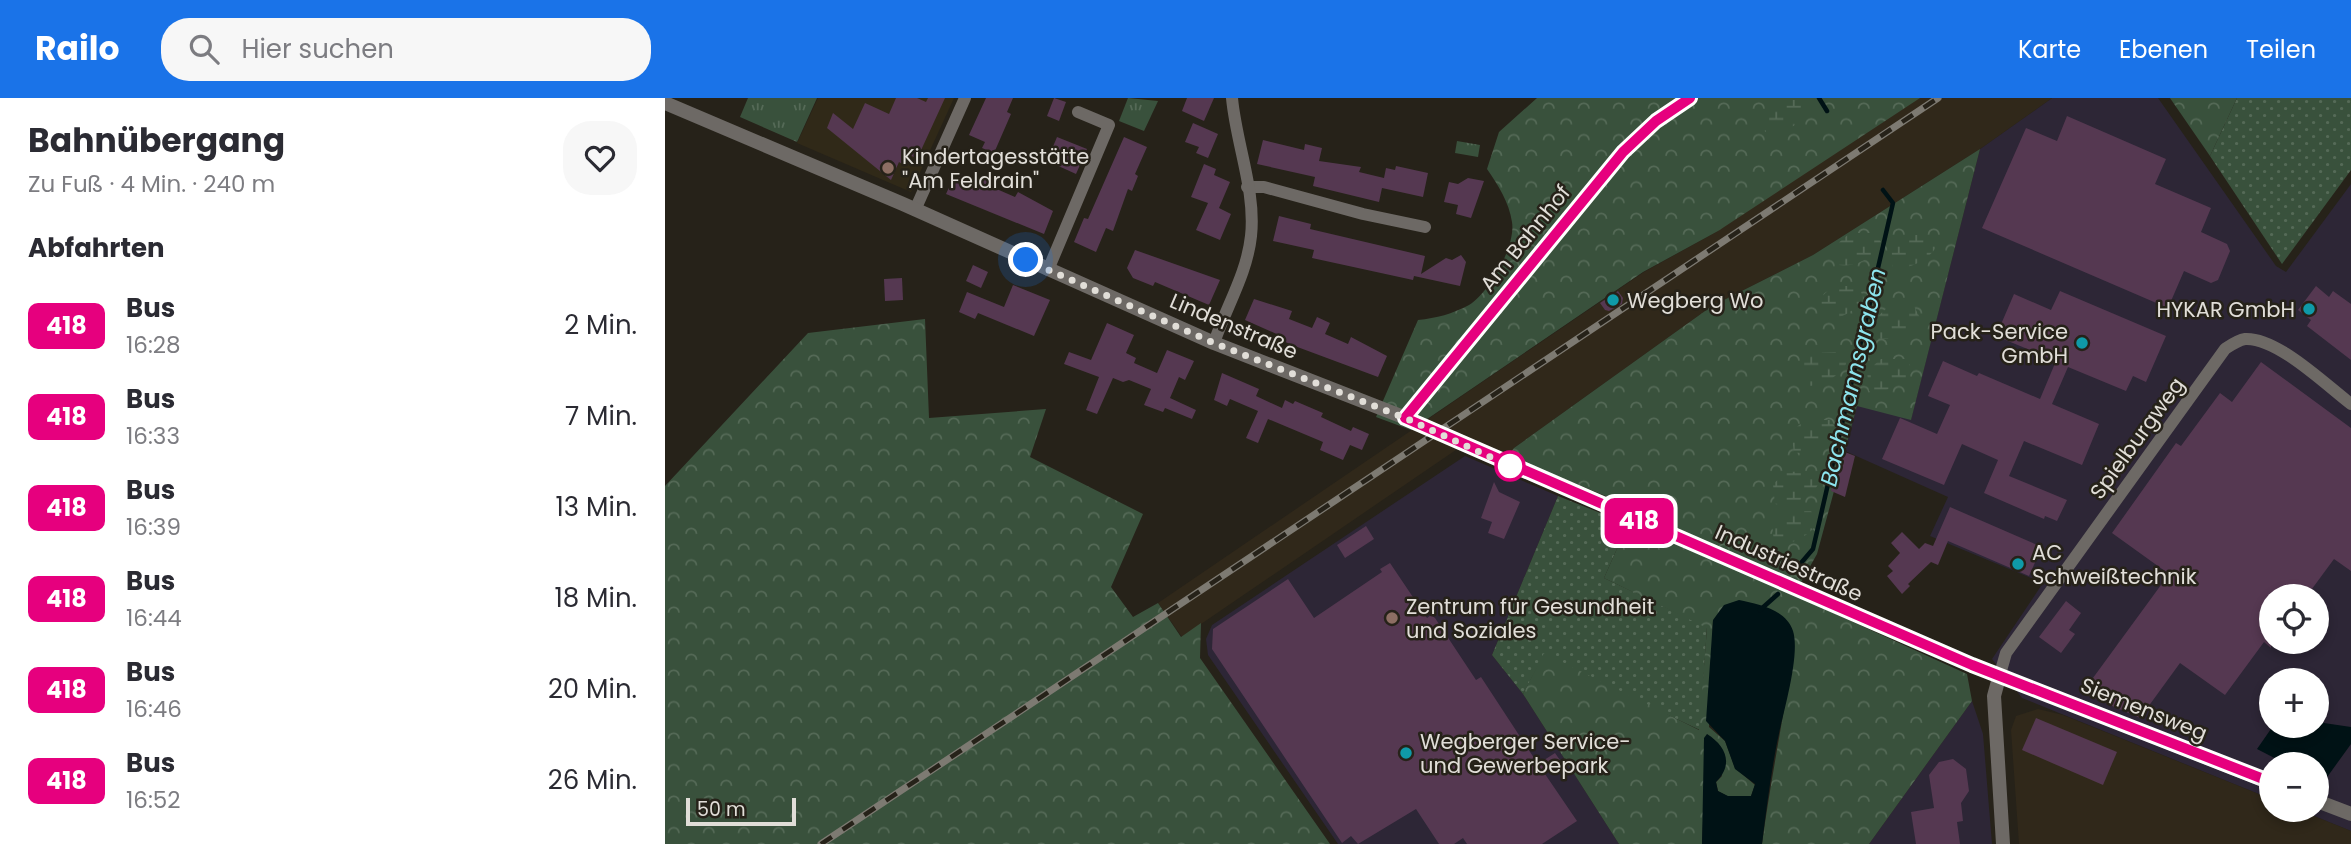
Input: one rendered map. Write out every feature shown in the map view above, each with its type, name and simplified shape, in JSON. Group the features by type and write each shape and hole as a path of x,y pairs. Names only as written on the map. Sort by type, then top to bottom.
{"street":[{"path":"915,209 965,98"},
{"path":"1214,343 1245,269 1251,234 1247,187 1232,98"},
{"name":"Am Bahnhof","path":"1405,418 1623,152 1656,121 1690,98"},
{"name":"Lindenstraße","path":"665,103 915,209 1214,343 1405,418"},
{"path":"1048,270 1109,125 1078,112"},
{"path":"1247,187 1264,187 1425,228"},
{"name":"Spielburgweg","path":"2000,674 2007,653 2225,349 2243,339 2262,341 2351,404"},
{"name":"Industriestraße","path":"1405,418 1972,665 2000,674"},
{"path":"2000,674 1994,696 2003,844"},
{"name":"Siemensweg","path":"2000,674 2259,778"},
{"path":"2329,806 2351,814"}],"shaded area":[{"name":"Kindertagesstätte \"Am Feldrain\"","path":"818,98 954,98 911,192 797,143"},
{"path":"1855,98 2052,98 1980,149 1813,255 1712,306 1514,448 1508,456 1469,441 1182,637 1158,603 1644,272 1718,231"},
{"path":"2052,98 2158,98 2276,266 2286,272 2351,184 2351,831 2329,822 2329,752 2259,752 2259,794 2022,698 1992,659 2043,583 1930,536 1948,497 1845,451 1857,405 1911,419 1980,149"},
{"path":"1465,456 1558,496 1492,655 1523,694 1619,844 1338,844 1208,655 1206,639 1212,625"},
{"path":"1739,600 1771,609 1784,617 1793,631 1795,642 1792,672 1774,760 1762,844 1702,844 1704,738 1707,734 1719,744 1725,756 1725,769 1716,782 1718,791 1728,796 1751,796 1755,784 1735,769 1725,741 1706,721 1713,620 1724,605"},
{"path":"1972,701 1983,734 1992,844 1869,844"},
{"path":"2038,709 2063,715 2259,794 2259,822 2329,822 2351,831 2351,844 2019,844 2011,730 2016,716"},
{"path":"2329,724 2351,727 2351,744 2329,774 2329,752 2263,752 2257,749 2265,738 2329,738"}],"green space":[{"path":"748,98 817,98 797,142 740,117"},
{"path":"1128,98 1158,101 1144,131 1119,121"},
{"path":"1537,98 1920,98 1718,231 1643,272 1411,430 1376,417 1418,320 1444,315 1469,305 1485,290 1499,268 1510,243 1512,222 1506,201 1487,169 1499,132"},
{"path":"2170,98 2237,98 2210,156"},
{"path":"2237,98 2351,98 2351,170 2282,264 2210,156"},
{"path":"1777,100 1803,100 1809,111 1790,128 1765,132 1763,112"},
{"path":"1457,141 1480,145 1478,157 1455,153"},
{"path":"1980,149 1911,420 1857,406 1817,554 1794,595 1967,674 1972,701 1869,844 1762,844 1794,645 1713,620 1709,727 1725,741 1735,768 1755,785 1751,796 1727,796 1718,791 1716,782 1722,776 1707,734 1702,844 1619,844 1523,694 1544,653 1699,730 1707,628 1604,578 1635,508 1508,456 1514,448 1712,306 1813,255"},
{"path":"1850,233 1876,233 1882,244 1863,260 1851,265 1839,265 1836,245"},
{"path":"1905,235 1931,235 1937,246 1918,263 1893,267 1891,247"},
{"path":"1833,286 1858,286 1864,298 1845,314 1821,318 1819,299"},
{"path":"1889,306 1914,306 1920,318 1901,334 1877,338 1875,319"},
{"path":"925,319 929,418 1046,409 1030,457 1143,514 1111,587 1133,617 1158,603 1181,637 1201,623 1200,658 1330,844 665,844 665,486 808,333"},
{"path":"1840,352 1846,364 1838,373 1821,384 1802,385 1800,365 1814,353"},
{"path":"1881,359 1906,359 1913,370 1894,387 1869,391 1867,371"},
{"path":"1805,420 1831,420 1837,431 1819,448 1794,452 1791,432"},
{"path":"1813,471 1819,483 1811,492 1794,503 1775,504 1773,484 1787,472"},
{"path":"1558,496 1628,524 1604,578 1707,627 1700,730 1668,715 1538,666 1523,694 1492,655"},
{"path":"1786,511 1811,511 1818,522 1810,532 1799,539 1774,543 1772,523"}],"building":[{"path":"896,98 917,98 926,102 928,98 945,98 917,159 910,155 902,164 899,162 891,180 827,128 833,113 853,129 865,103 889,114"},
{"path":"986,98 1013,98 1007,112 1011,114 994,153 982,148 985,142 969,135"},
{"path":"1054,98 1066,102 1059,121 1047,116"},
{"path":"1187,98 1214,98 1204,121 1182,111"},
{"path":"2067,116 2166,159 2155,184 2211,208 2201,232 2227,244 2230,251 2218,280 2211,283 2184,271 2168,308 1982,228 2026,128 2057,141"},
{"path":"1193,123 1218,134 1208,158 1196,153 1199,147 1185,142"},
{"path":"1057,137 1087,149 1076,174 1054,164 1059,152 1052,149"},
{"path":"1124,137 1147,147 1135,174 1138,176 1132,191 1128,189 1113,231 1106,228 1096,252 1074,242 1084,218 1088,219"},
{"path":"1263,140 1304,150 1305,144 1322,148 1319,161 1361,167 1359,172 1384,178 1386,168 1395,170 1396,166 1428,173 1423,197 1382,188 1379,202 1313,186 1315,177 1257,164"},
{"path":"1204,164 1216,169 1214,175 1230,182 1219,208 1231,214 1220,240 1196,230 1208,203 1191,197"},
{"path":"956,172 979,182 981,178 994,183 992,187 1015,197 1018,192 1053,211 1044,234 946,194"},
{"path":"1468,178 1484,181 1471,218 1456,214 1458,205 1444,202 1449,182 1458,184"},
{"path":"1279,216 1311,224 1310,229 1425,256 1421,274 1446,258 1452,260 1461,255 1466,262 1460,286 1414,276 1413,280 1312,258 1314,250 1273,241"},
{"path":"1135,250 1220,280 1209,305 1155,282 1153,286 1133,278 1127,268"},
{"path":"973,265 988,272 981,288 966,281"},
{"path":"902,278 903,300 885,301 884,279"},
{"path":"1013,285 1050,300 1034,336 978,313 975,319 959,312 967,292 1004,307"},
{"path":"2316,286 2329,297 2333,291 2351,304 2351,360 2307,326 2311,320 2298,310"},
{"name":"Wegberg Wo","path":"1618,291 1623,298 1622,304 1609,311 1605,310 1600,303"},
{"path":"2060,291 2166,336 2146,382 2133,376 2126,391 2068,367 2052,404 2099,424 2082,465 2024,441 2009,476 2067,500 2057,521 2045,516 2044,519 1984,493 1998,460 1962,444 1944,485 1882,459 1900,418 1937,434 1950,405 1928,396 1943,361 2040,399 2056,361 1996,336 2014,294 2051,310"},
{"path":"1254,299 1292,311 1289,319 1312,328 1317,317 1330,323 1325,334 1348,344 1351,337 1387,356 1378,377 1292,345 1279,339 1281,336 1245,320"},
{"path":"1107,323 1134,335 1126,353 1136,358 1134,363 1157,373 1167,350 1194,361 1185,380 1179,377 1170,398 1196,410 1192,419 1165,408 1163,412 1144,405 1151,389 1129,380 1123,382 1113,378 1097,414 1086,410 1099,377 1064,364 1069,352 1091,360"},
{"path":"2261,362 2351,428 2351,571 2334,559 2316,584 2259,584 2259,649 2225,695 2180,663 2140,718 2082,693 2169,574 2112,533 2176,443 2181,446 2220,393 2232,402"},
{"path":"1222,373 1259,389 1256,396 1282,408 1285,400 1293,404 1295,401 1323,413 1321,417 1351,431 1353,427 1369,434 1362,450 1350,445 1343,460 1320,450 1323,442 1268,419 1258,443 1246,438 1258,411 1230,399 1227,406 1214,400"},
{"path":"1840,450 1855,456 1845,497 1831,491"},
{"path":"1494,482 1499,492 1520,502 1504,539 1488,533 1492,522 1481,518"},
{"path":"1950,507 2042,547 2029,576 1948,541 1938,565 1931,562 1908,584 1910,586 1902,594 1887,576 1893,571 1888,566 1900,553 1891,543 1902,532 1919,549 1925,543 1933,546"},
{"path":"1366,526 1374,539 1345,558 1337,545"},
{"name":"Wegberger Service- und Gewerbepark","path":"1390,563 1427,618 1431,615 1435,618 1476,680 1481,677 1538,764 1555,753 1562,763 1545,774 1577,821 1542,844 1467,844 1463,838 1454,844 1439,844 1416,809 1358,844 1351,836 1342,843 1212,649 1213,629 1288,579 1314,618 1382,572 1380,569"},
{"path":"2066,601 2081,613 2069,630 2075,634 2061,653 2039,637"},
{"path":"2036,718 2117,752 2103,785 2022,750"},
{"path":"1953,759 1966,769 1969,791 1961,803 1963,821 1957,822 1960,844 1916,844 1911,812 1934,808 1929,775 1939,762"}],"waterway":[{"name":"Bachmannsgraben","path":"1819,98 1827,111"},
{"name":"Bachmannsgraben","path":"1801,563 1813,549 1893,203 1883,190"},
{"name":"Bachmannsgraben","path":"1760,610 1778,594"}],"railway":[{"path":"821,844 1938,98"}],"bus line":[{"name":"418","path":"1690,98 1656,121 1623,152 1405,418 1972,665 2259,777"}],"place":[{"name":"Kindertagesstätte \"Am Feldrain\"","path":"888,168"},
{"name":"Wegberg Wo","path":"1613,300"},
{"name":"HYKAR GmbH","path":"2309,309"},
{"name":"Pack-Service GmbH","path":"2082,343"},
{"name":"AC Schweißtechnik","path":"2018,564"},
{"name":"Zentrum für Gesundheit und Soziales","path":"1392,618"},
{"name":"Wegberger Service- und Gewerbepark","path":"1406,753"}],"route":[{"path":"1026,260 1214,343 1405,418 1510,466"}]}
